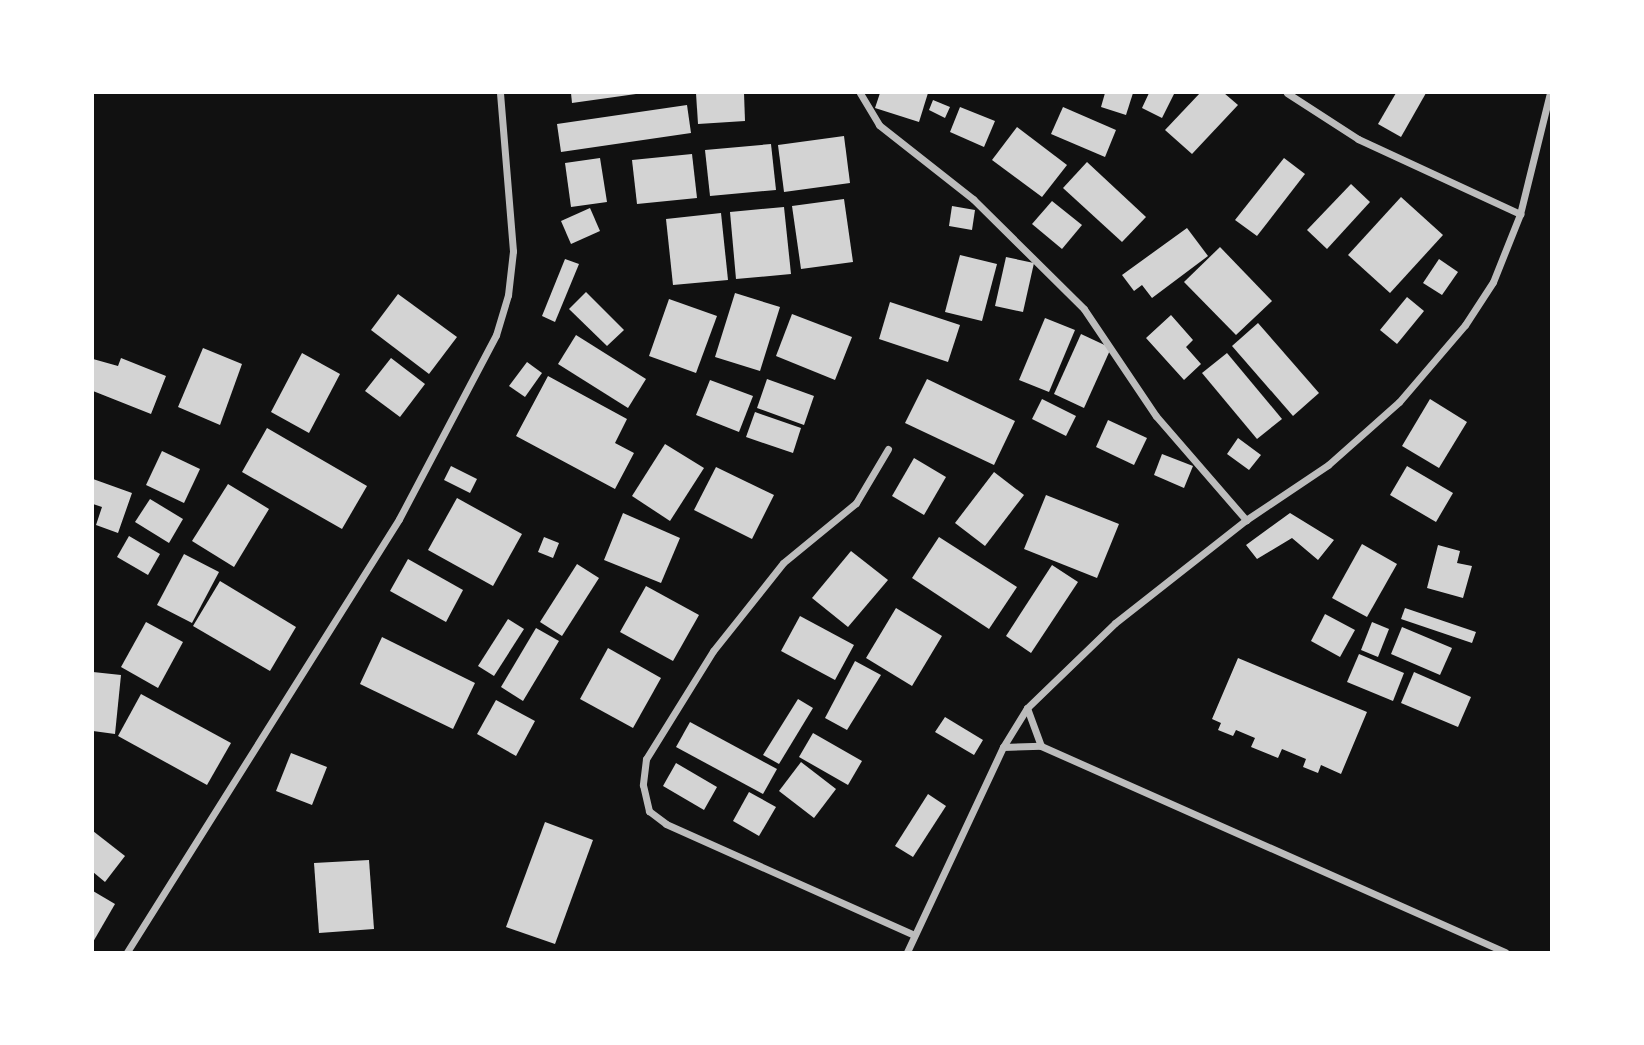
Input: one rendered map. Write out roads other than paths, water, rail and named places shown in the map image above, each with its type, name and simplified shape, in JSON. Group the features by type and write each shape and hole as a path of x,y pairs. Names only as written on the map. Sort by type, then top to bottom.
{"street":[{"path":"127,952 399,519 496,335 513,251 500,93"},
{"path":"860,93 878,125 973,199 1084,309 1180,449 1246,520"},
{"path":"1287,93 1358,139 1520,214"},
{"path":"907,952 1003,747 1027,708 1115,623 1246,520 1328,465 1431,369 1493,282 1520,214 1550,93"},
{"path":"888,449 856,503 783,563 713,651 646,759 643,785 649,811 666,824 914,935"},
{"path":"1027,708 1041,746"},
{"path":"1003,747 1041,746 1504,952"}]}
